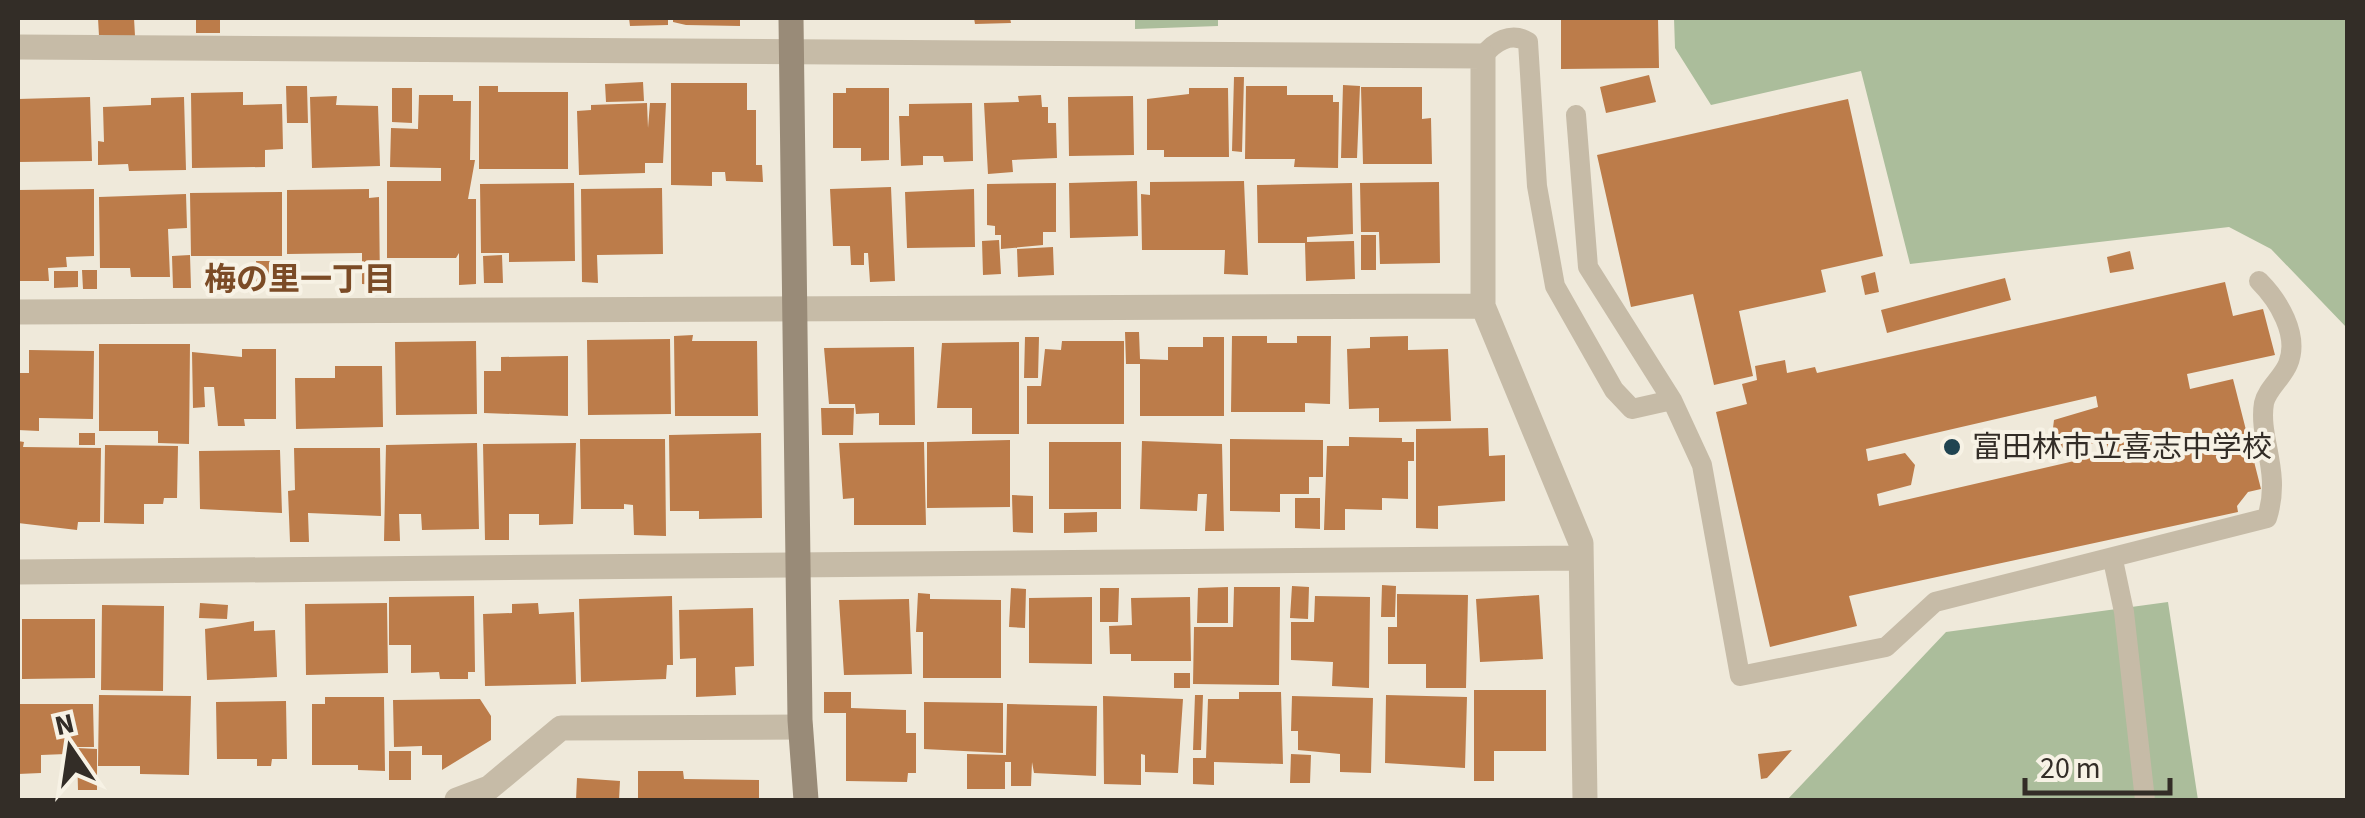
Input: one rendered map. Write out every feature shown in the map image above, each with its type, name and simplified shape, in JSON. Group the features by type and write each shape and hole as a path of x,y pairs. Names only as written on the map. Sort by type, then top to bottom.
{"street":[{"path":"791,18 800,727 806,800"},
{"path":"18,47 1483,56 1484,306 1580,543 1584,800"},
{"path":"18,312 1484,306"},
{"path":"18,572 1581,558"},
{"path":"457,800 489,788 561,728 800,727"}],"lane":[{"path":"1483,56 1492,44 1508,38 1528,42 1537,186 1555,286 1614,390 1632,409 1672,400"},
{"path":"1576,115 1588,267 1672,400 1702,465 1740,676 1886,647 1935,602 2267,518 2275,494 2264,403 2290,360 2289,334 2279,302 2259,281"},
{"path":"2113,560 2124,612 2145,800"}],"green space":[{"path":"1135,18 1218,18 1218,26 1135,29"},
{"path":"1674,18 2347,18 2347,328 2271,249 2229,227 1910,264 1861,71 1711,105 1675,48"},
{"path":"2168,602 2198,800 1787,800 1946,632"}],"building":[{"path":"98,18 134,18 135,36 99,36"},
{"path":"196,18 220,18 220,33 196,33"},
{"path":"629,18 668,18 668,25 630,26"},
{"path":"673,18 740,18 740,26 686,25 673,22"},
{"path":"974,18 1010,18 1011,23 975,24"},
{"path":"1561,18 1658,18 1659,68 1561,69"},
{"path":"1649,75 1656,102 1606,113 1600,87"},
{"path":"1234,77 1244,77 1242,152 1232,151"},
{"path":"643,82 644,101 606,102 605,84"},
{"path":"671,83 747,83 747,110 756,110 756,165 762,165 763,182 726,181 725,172 712,172 712,186 671,185"},
{"path":"1343,85 1360,86 1357,158 1341,158"},
{"path":"286,86 307,86 308,123 287,123"},
{"path":"479,86 498,86 498,92 568,92 568,169 479,169"},
{"path":"1246,86 1287,86 1287,95 1333,95 1333,102 1339,102 1338,168 1294,167 1295,159 1245,159"},
{"path":"1361,87 1422,87 1422,119 1431,118 1432,164 1363,164"},
{"path":"392,88 412,88 412,123 392,122"},
{"path":"846,88 889,88 889,160 861,161 861,148 833,148 833,93 846,93"},
{"path":"1189,88 1228,88 1229,157 1164,157 1164,150 1147,150 1147,99 1189,94"},
{"path":"243,92 243,105 282,104 283,149 265,150 265,167 192,168 191,93"},
{"path":"419,95 453,95 453,101 471,101 470,160 475,160 468,199 476,199 476,284 459,285 459,253 456,258 387,258 387,181 441,181 441,168 390,167 391,128 418,129"},
{"path":"1041,95 1042,107 1048,107 1048,123 1056,123 1057,158 1012,160 1013,172 988,174 984,103 1019,102 1018,96"},
{"path":"337,96 336,105 378,106 380,166 312,168 310,97"},
{"path":"1133,96 1134,155 1069,156 1068,97"},
{"path":"90,97 92,161 18,162 18,99"},
{"path":"184,97 186,170 129,171 128,164 98,165 98,141 104,142 103,107 151,105 151,98"},
{"path":"1848,99 1883,256 1821,270 1826,292 1739,311 1753,376 1714,385 1693,294 1631,307 1597,155"},
{"path":"647,103 648,128 650,103 666,103 663,163 645,163 645,173 579,175 577,111 591,110 591,105"},
{"path":"972,103 973,161 944,162 943,156 923,156 923,165 901,166 899,116 909,116 909,104"},
{"path":"1137,181 1138,236 1070,238 1069,183"},
{"path":"1244,181 1248,275 1224,274 1225,250 1142,250 1141,194 1150,195 1150,182"},
{"path":"1439,182 1440,263 1380,264 1379,232 1361,232 1360,183"},
{"path":"574,183 575,261 509,262 509,253 481,253 480,184"},
{"path":"1056,183 1056,232 1043,232 1043,245 1001,249 1001,235 995,235 995,226 987,225 987,184"},
{"path":"1352,183 1353,234 1307,237 1307,242 1354,241 1355,279 1306,281 1305,243 1258,243 1257,185"},
{"path":"891,187 895,281 870,282 868,253 864,253 864,265 851,265 850,246 833,246 830,189"},
{"path":"662,188 663,254 597,255 598,283 582,282 581,189"},
{"path":"94,189 94,256 66,257 67,267 48,268 49,281 18,281 18,190"},
{"path":"369,189 369,198 379,197 380,285 362,284 362,253 287,254 287,190"},
{"path":"974,189 975,247 907,248 905,192"},
{"path":"282,192 282,256 191,256 190,193"},
{"path":"186,194 187,228 168,229 170,277 131,277 130,268 100,268 99,197"},
{"path":"1361,235 1376,235 1376,270 1361,270"},
{"path":"999,240 1001,274 983,275 982,241"},
{"path":"1053,247 1054,275 1018,277 1017,249"},
{"path":"2130,251 2134,269 2110,273 2107,257"},
{"path":"190,255 191,288 173,288 172,256"},
{"path":"502,255 503,283 484,283 483,256"},
{"path":"256,261 279,261 279,287 255,287"},
{"path":"82,270 97,270 97,289 83,289"},
{"path":"54,271 78,271 78,287 54,288"},
{"path":"1875,272 1879,292 1865,295 1861,276"},
{"path":"2005,278 2011,300 1887,333 1881,310"},
{"path":"2225,282 2233,316 2263,309 2275,355 2187,374 2190,389 2233,379 2261,489 2248,492 2237,506 2238,512 1849,596 1857,626 1770,647 1716,412 1747,404 1742,384 1757,380 1755,366 1785,360 1787,373 1815,367 1817,373","holes":["2096,396 2098,407 2054,420 2052,436 2062,450 2106,441 2109,453 1879,506 1877,494 1911,485 1915,465 1905,453 1868,461 1866,449"]},
{"path":"1125,332 1139,332 1140,359 1168,360 1168,347 1203,347 1203,337 1224,337 1224,416 1140,416 1140,364 1126,364"},
{"path":"693,335 692,341 757,341 758,416 675,416 674,336"},
{"path":"1232,336 1267,336 1267,343 1297,343 1297,336 1331,336 1330,404 1305,403 1305,412 1231,412"},
{"path":"1408,336 1408,350 1448,349 1451,421 1379,422 1379,408 1349,409 1347,349 1370,348 1370,337"},
{"path":"1025,337 1039,337 1038,378 1024,378"},
{"path":"670,339 671,414 588,415 587,340"},
{"path":"476,341 477,414 396,415 395,342"},
{"path":"1062,341 1124,341 1124,424 1027,424 1027,386 1041,386 1045,349 1061,350"},
{"path":"1019,342 1019,434 972,434 972,408 937,408 942,343"},
{"path":"99,344 190,344 189,444 158,443 158,431 99,431"},
{"path":"914,347 915,425 879,425 879,413 856,414 855,404 829,404 824,348"},
{"path":"242,349 276,349 276,419 244,419 245,426 218,426 214,387 204,387 205,407 193,408 192,352 242,357"},
{"path":"29,350 94,351 93,419 39,418 39,431 18,430 18,373 29,373"},
{"path":"568,356 568,416 484,413 484,371 501,371 501,357"},
{"path":"335,366 382,366 383,427 296,429 295,378 335,378"},
{"path":"821,408 854,408 853,435 822,435"},
{"path":"1488,428 1489,456 1505,455 1505,501 1438,506 1438,529 1416,528 1416,429"},
{"path":"79,433 95,433 95,445 79,445"},
{"path":"761,433 762,518 699,519 699,511 670,511 669,435"},
{"path":"1349,437 1402,438 1402,442 1414,442 1414,461 1408,461 1408,499 1382,498 1382,510 1345,509 1345,530 1324,530 1327,446 1349,446"},
{"path":"580,439 665,439 666,536 634,535 633,505 624,504 624,509 581,509"},
{"path":"1230,439 1323,440 1323,477 1309,477 1309,494 1280,494 1280,512 1230,511"},
{"path":"1010,440 1010,507 927,508 927,442"},
{"path":"18,441 24,442 23,447 101,448 100,522 78,522 77,530 18,523"},
{"path":"1142,441 1222,444 1224,531 1205,531 1207,494 1198,494 1197,511 1140,509"},
{"path":"924,442 926,525 854,525 854,498 843,499 839,443"},
{"path":"1049,442 1121,442 1121,509 1049,509"},
{"path":"477,443 479,529 422,530 421,514 399,514 400,541 384,541 386,445"},
{"path":"576,443 573,524 539,525 539,514 509,514 509,540 485,540 483,444"},
{"path":"105,445 178,446 177,498 164,498 163,504 144,504 144,524 104,523"},
{"path":"294,448 380,448 381,516 308,513 309,542 290,542 288,491 295,490"},
{"path":"280,450 282,513 200,509 199,451"},
{"path":"1012,495 1033,496 1033,533 1013,532"},
{"path":"1295,498 1320,498 1320,529 1295,528"},
{"path":"1097,512 1097,532 1064,533 1064,513"},
{"path":"1382,585 1396,586 1395,617 1381,617"},
{"path":"1292,586 1309,587 1308,619 1290,618"},
{"path":"1228,587 1228,623 1197,623 1198,588"},
{"path":"1234,587 1280,587 1279,685 1193,684 1194,627 1233,627"},
{"path":"1011,588 1026,589 1025,628 1009,627"},
{"path":"1100,588 1119,588 1118,622 1100,622"},
{"path":"918,593 930,594 930,599 1001,600 1001,678 923,678 923,632 916,632"},
{"path":"1397,594 1468,595 1466,688 1426,688 1426,664 1388,664 1388,627 1397,627"},
{"path":"1539,595 1543,659 1480,662 1476,599"},
{"path":"474,596 475,672 468,672 468,679 440,679 439,672 411,673 411,645 389,645 389,597"},
{"path":"672,596 673,665 667,665 666,679 581,682 579,599"},
{"path":"1315,596 1370,597 1369,688 1332,686 1333,662 1291,660 1291,622 1314,622"},
{"path":"1092,597 1092,664 1029,663 1029,598"},
{"path":"1190,597 1191,661 1131,661 1131,654 1110,654 1109,626 1132,625 1131,598"},
{"path":"909,599 912,674 844,675 839,600"},
{"path":"200,603 228,605 227,619 199,618"},
{"path":"387,603 388,673 306,675 305,604"},
{"path":"538,603 539,614 574,612 576,684 485,686 483,614 512,613 512,604"},
{"path":"102,605 164,606 163,691 101,690"},
{"path":"753,608 754,666 735,667 736,695 696,697 696,658 680,659 679,610"},
{"path":"22,619 95,619 95,678 22,679"},
{"path":"254,621 254,631 275,630 277,677 207,680 205,629"},
{"path":"1174,673 1190,673 1190,688 1174,688"},
{"path":"1474,690 1546,690 1546,751 1494,751 1494,781 1474,781"},
{"path":"824,692 851,692 851,708 906,710 906,733 916,733 916,773 908,773 907,782 846,781 846,713 824,713"},
{"path":"1239,692 1281,692 1283,764 1214,762 1214,785 1193,784 1193,758 1206,758 1208,699 1239,699"},
{"path":"99,695 191,696 189,775 140,774 140,766 98,766"},
{"path":"1195,695 1203,695 1201,750 1193,750"},
{"path":"1386,695 1467,697 1465,768 1385,763"},
{"path":"1103,696 1183,699 1178,773 1145,772 1145,755 1141,754 1141,785 1104,784"},
{"path":"1292,696 1373,698 1371,773 1340,772 1340,754 1298,750 1298,731 1291,731"},
{"path":"325,697 384,697 385,771 358,770 358,765 312,765 312,704 325,704"},
{"path":"480,699 491,716 491,740 442,770 442,755 422,755 422,746 394,747 393,700"},
{"path":"286,701 287,759 272,759 271,766 257,766 257,759 217,759 216,702"},
{"path":"924,702 1003,703 1003,753 924,749"},
{"path":"18,704 93,704 94,747 65,747 66,754 41,755 41,773 18,774"},
{"path":"1007,704 1097,706 1096,776 1034,773 1032,762 1031,786 1011,786 1011,762 1005,762 1005,789 967,789 967,754 1006,755"},
{"path":"77,748 97,749 97,790 78,790"},
{"path":"1792,750 1767,778 1761,779 1758,754"},
{"path":"389,751 411,751 411,780 389,780"},
{"path":"1291,754 1311,755 1310,783 1290,783"},
{"path":"638,771 683,771 684,779 759,780 759,800 638,800"},
{"path":"577,778 620,781 619,800 576,800"}],"place":[{"name":"富田林市立喜志中学校","path":"1952,447"}],"district":[{"name":"梅の里一丁目","path":"300,280"}]}
